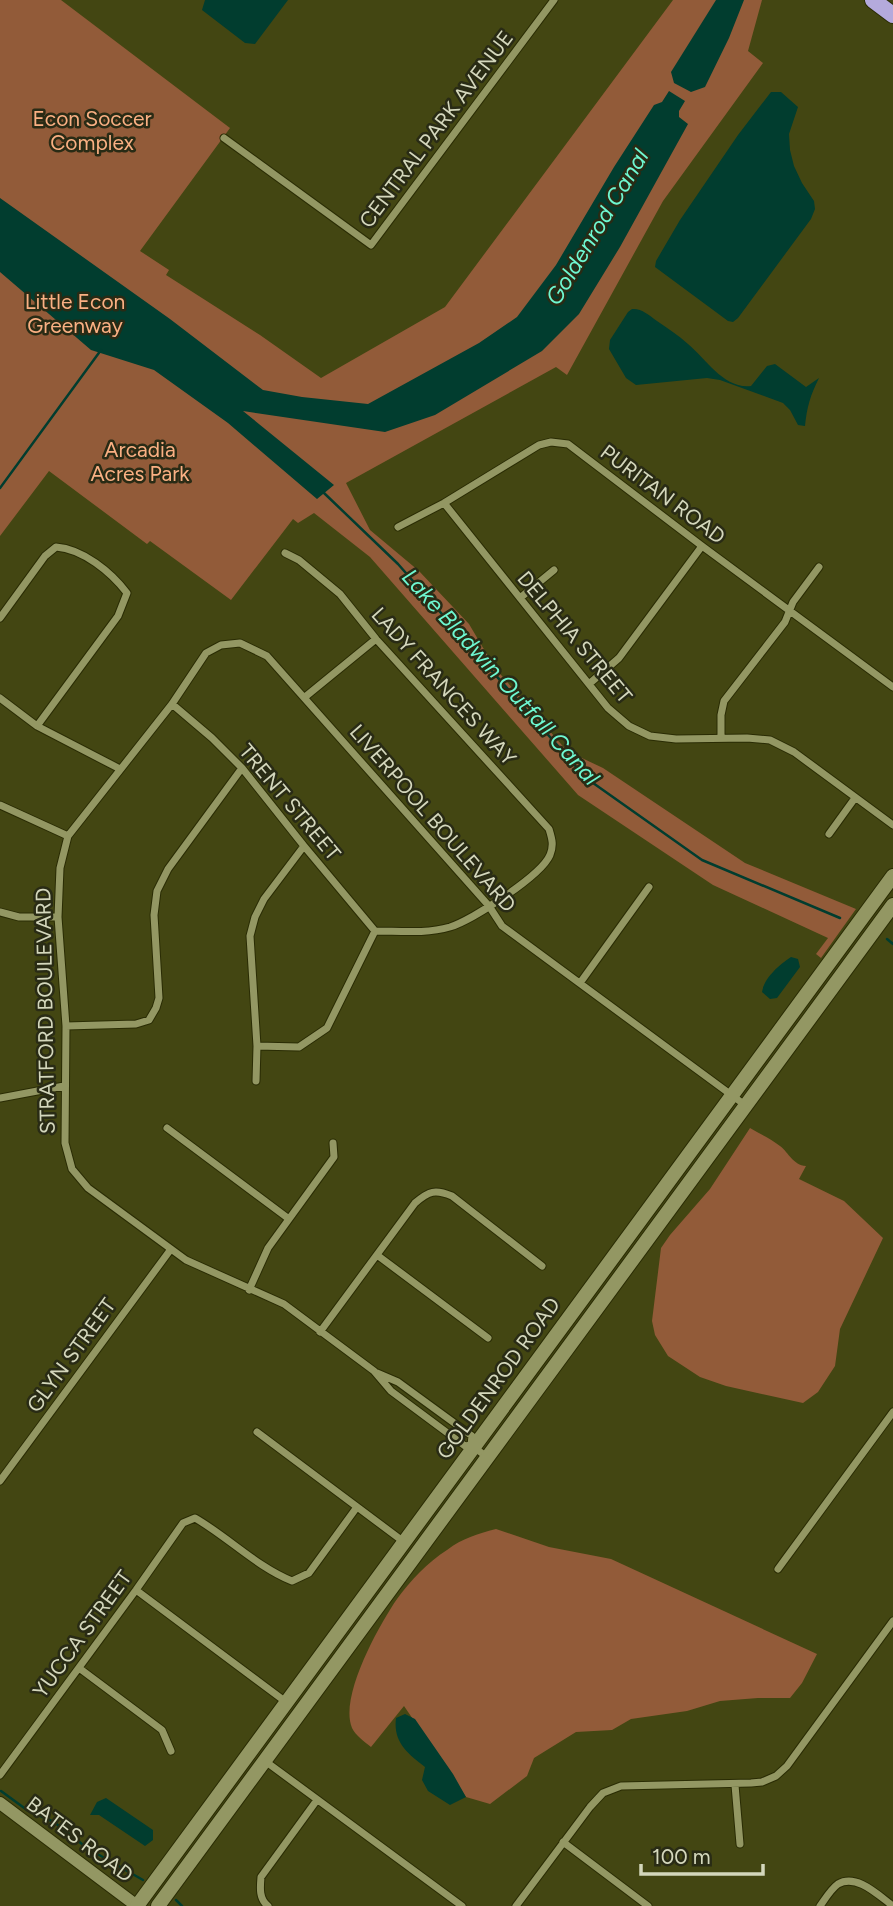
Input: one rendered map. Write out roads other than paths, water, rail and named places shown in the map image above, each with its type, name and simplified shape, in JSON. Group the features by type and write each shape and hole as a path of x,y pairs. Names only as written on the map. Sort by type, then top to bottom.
{"highway":[{"path":"873,0 893,15"}],"main road":[{"name":"GOLDENROD ROAD","path":"137,1906 893,876"},
{"name":"GOLDENROD ROAD","path":"158,1906 893,905"},
{"path":"836,982 835,969 847,939"},
{"path":"363,1627 366,1609 402,1560 404,1542"},
{"path":"265,1761 266,1744 303,1694 308,1672"}],"street":[{"name":"CENTRAL PARK AVENUE","path":"224,138 372,245 554,0"},
{"name":"PURITAN ROAD","path":"398,527 444,503 540,445 551,442 568,444 893,687"},
{"name":"DELPHIA STREET","path":"444,503 608,708 629,726 650,736 676,739 770,740 794,752 893,825"},
{"path":"589,684 619,659 702,546"},
{"path":"0,618 45,555 56,547 68,548 97,565 118,581 127,593 118,617 37,726"},
{"name":"LADY FRANCES WAY","path":"285,553 299,560 341,594 376,639 549,829 553,844 549,857 536,873 489,906"},
{"path":"721,738 724,701 785,622 793,602 820,567"},
{"path":"520,598 554,570"},
{"path":"305,697 376,639"},
{"name":"LIVERPOOL BOULEVARD","path":"240,643 267,656 305,697 489,906 502,926 745,1105"},
{"name":"STRATFORD BOULEVARD","path":"240,643 221,645 206,653 172,704 68,836 60,868 58,917 66,1026 65,1143 72,1168 88,1188 171,1249 197,1266 284,1304 374,1371 398,1382 472,1436 473,1446"},
{"path":"0,698 37,726 120,769"},
{"name":"TRENT STREET","path":"172,704 242,768 375,931"},
{"path":"66,1026 136,1024 149,1020 159,998 154,915 157,891 168,869 242,768"},
{"path":"829,834 855,798"},
{"path":"0,805 68,836"},
{"path":"256,1081 257,1046 250,936 255,916 264,899 303,846"},
{"path":"580,982 649,887"},
{"path":"257,1046 299,1047 327,1028 375,931 434,931 452,926 489,906"},
{"path":"0,912 19,917 58,917"},
{"path":"0,1098 64,1086"},
{"path":"167,1128 289,1219"},
{"path":"249,1290 268,1248 334,1157 333,1143"},
{"path":"320,1332 415,1203 426,1193 441,1191 452,1196 542,1266"},
{"name":"GLYN STREET","path":"0,1481 171,1249"},
{"path":"377,1255 488,1338"},
{"name":"STRATFORD BOULEVARD","path":"374,1371 391,1391 465,1446 473,1446 487,1457"},
{"path":"778,1569 893,1412"},
{"path":"257,1432 404,1542"},
{"name":"YUCCA STREET","path":"0,1775 183,1522 195,1518 278,1575 292,1581 309,1573 357,1507"},
{"path":"136,1590 286,1702"},
{"path":"516,1906 603,1793 621,1786 735,1785 762,1782 776,1776 787,1766 893,1621"},
{"path":"79,1668 162,1730 171,1751"},
{"path":"265,1761 462,1906"},
{"path":"735,1785 740,1844"},
{"path":"268,1906 263,1902 261,1877 317,1800"},
{"name":"BATES ROAD","path":"0,1803 137,1906"},
{"path":"564,1842 648,1906"},
{"path":"820,1906 839,1884 849,1881 860,1883 893,1906"}],"water":[{"path":"205,0 288,0 255,44 245,43 202,10"},
{"path":"716,0 744,0 705,87 691,92 674,83 671,72"},
{"name":"Goldenrod Canal","path":"669,91 685,101 679,111 679,117 688,124 620,247 579,314 542,351 435,415 385,432 243,411 334,485 317,499 228,423 154,370 91,350 0,272 0,198 170,319 263,390 368,404 479,343 517,317 556,265 654,105 662,102"},
{"path":"771,92 781,92 798,107 789,134 790,150 794,166 814,201 815,209 811,219 733,322 655,267 680,220"},
{"path":"632,309 645,312 732,383 751,386 767,366 775,364 806,387 819,378 809,402 805,426 798,425 783,403 720,380 707,378 636,385 626,378 609,349 610,340"},
{"path":"791,957 798,959 800,967 777,998 770,999 762,992 763,987 778,967"},
{"path":"405,1714 415,1719 466,1797 450,1805 428,1791 422,1780 425,1767 407,1752 397,1734 396,1718"},
{"path":"106,1798 153,1830 153,1840 145,1846 99,1815 90,1815 97,1802"}],"waterway":[{"path":"0,488 101,350"},
{"name":"Lake Bladwin Outfall Canal","path":"324,493 398,564 586,778 702,860 840,918"},
{"name":"Lake Bladwin Outfall Canal","path":"887,939 893,944"},
{"path":"1,1791 27,1810 54,1822 87,1848 143,1880"},
{"path":"176,1900 182,1906"}],"park label":[{"name":"Econ Soccer Complex","path":"92,130"},
{"name":"Little Econ Greenway","path":"75,313"},
{"name":"Arcadia Acres Park","path":"140,461"}]}
